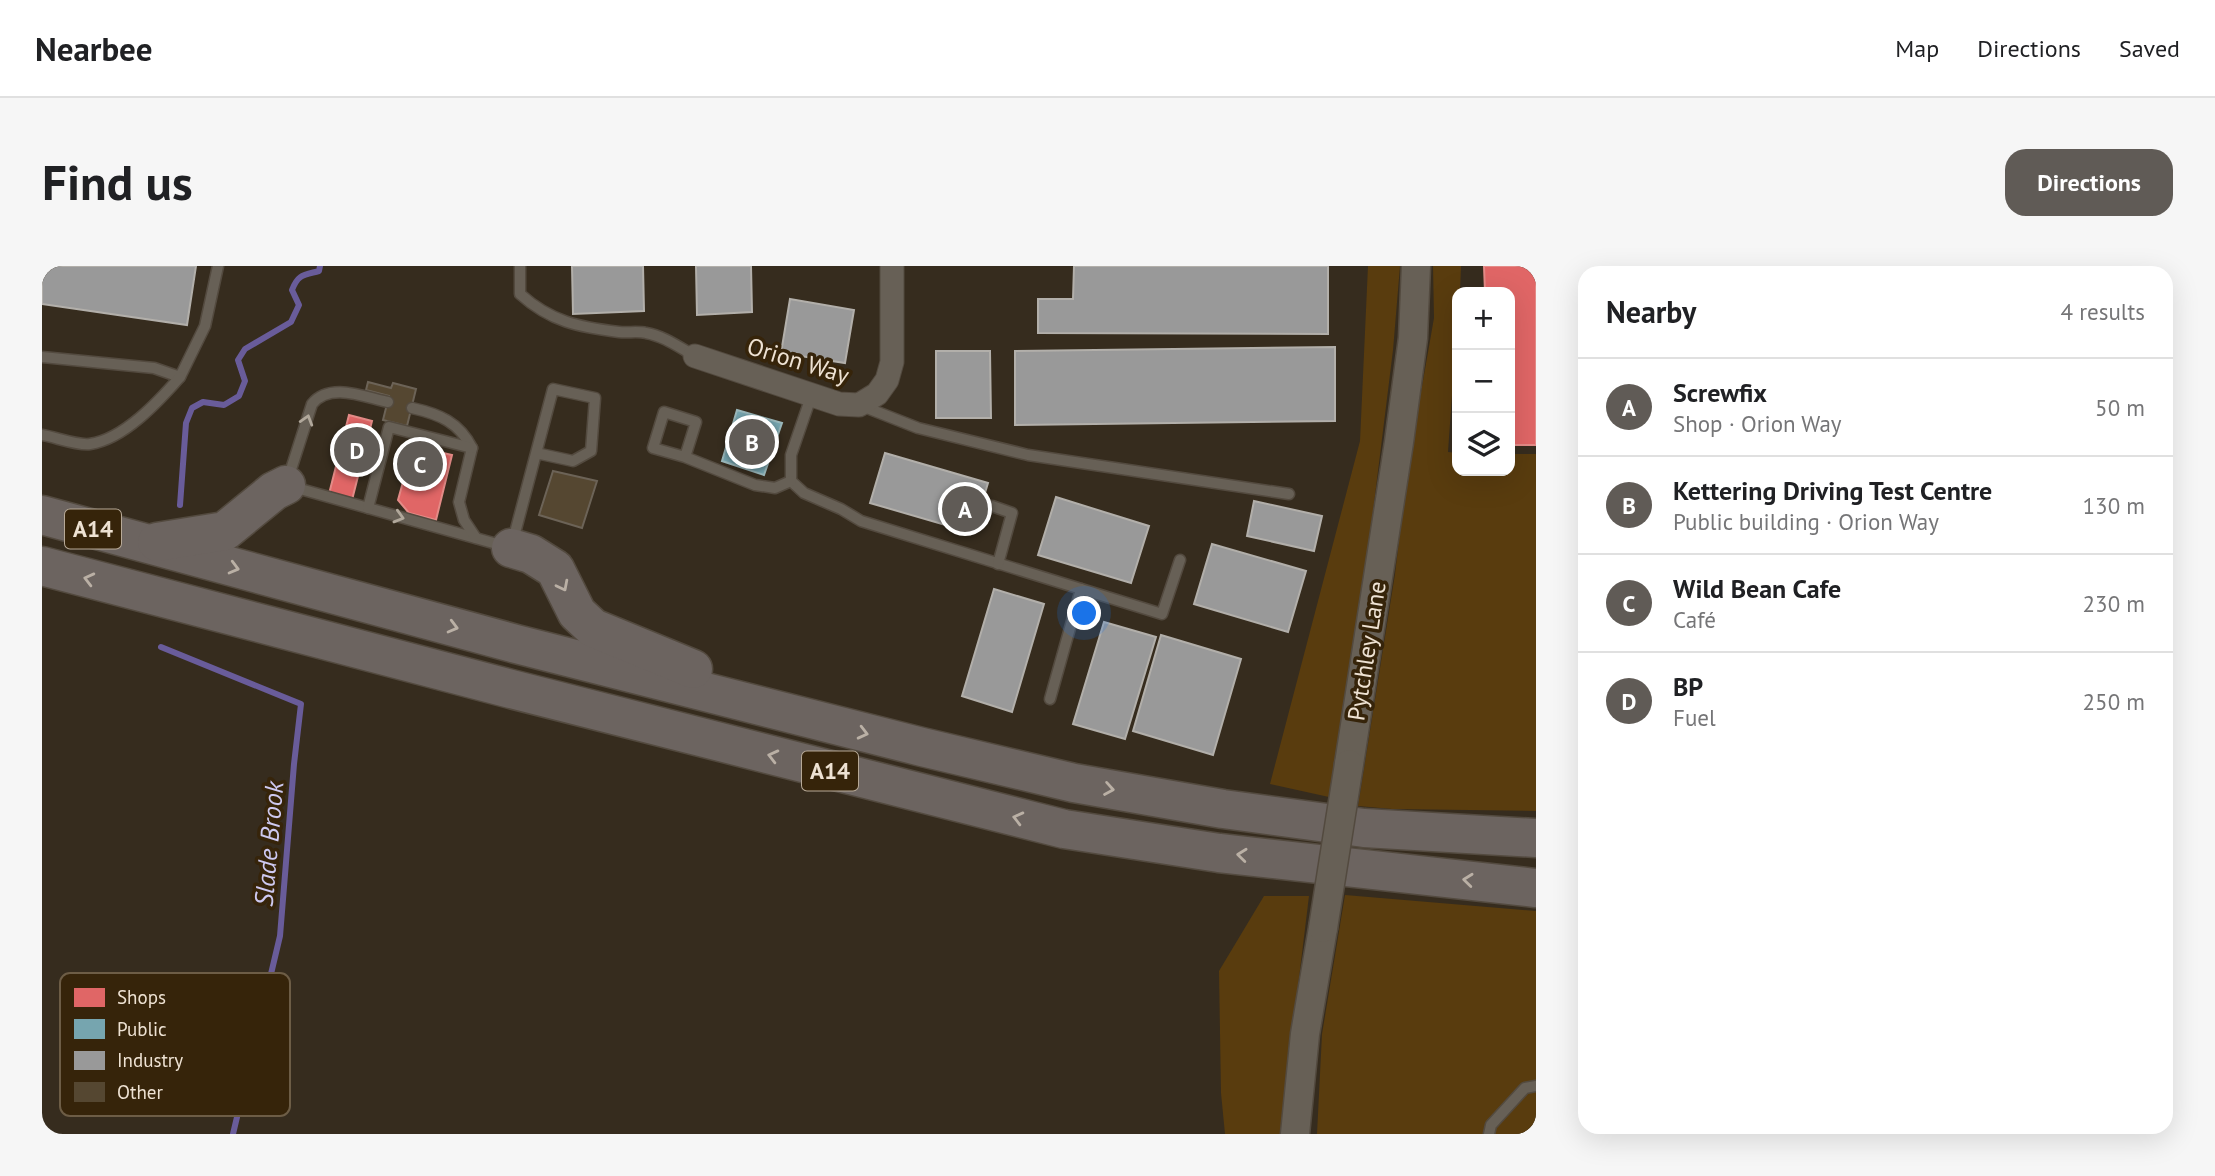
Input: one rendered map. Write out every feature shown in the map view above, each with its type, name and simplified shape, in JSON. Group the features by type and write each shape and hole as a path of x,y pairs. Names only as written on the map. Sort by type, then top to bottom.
{"highway":[{"path":"144,544 225,531 274,491 286,485"},
{"name":"A14","path":"42,515 516,644 1074,783 1364,828 1536,838"},
{"path":"493,543 531,554 555,569 577,613 593,628 692,668 753,705"},
{"name":"A14","path":"42,566 510,689 1064,829 1219,853 1536,888"}],"street":[{"name":"Orion Way","path":"695,356 839,404 859,405 877,394 887,380 892,362 892,266"},
{"name":"Pytchley Lane","path":"1295,1134 1305,1034 1395,469 1413,338 1416,266"}],"lane":[{"path":"42,435 88,444 114,437 160,399 180,377 205,326 219,266"},
{"path":"520,266 520,294 536,308 557,320 621,333 647,333 670,341 695,356"},
{"path":"42,357 154,368 180,377"},
{"path":"493,543 536,453 553,389 595,398 591,451 573,461 536,453"},
{"path":"388,402 338,392 324,393 318,397 312,404 286,485 493,543"},
{"path":"812,394 791,455 791,481 804,493 861,521 1162,614 1180,560"},
{"path":"859,405 919,428 1028,455 1289,494"},
{"path":"412,408 433,412 462,431 472,448 459,502 464,520 493,543"},
{"path":"685,457 696,422 664,412 653,448 685,457 755,485 775,488 791,481"},
{"path":"368,508 389,427 472,448"},
{"path":"992,506 1012,513 998,564"},
{"path":"1050,699 1081,589"},
{"path":"1489,1134 1490,1125 1525,1088 1536,1086"}],"shaded area":[{"path":"1368,266 1400,266 1393,350 1368,552 1329,797 1270,784 1360,441"},
{"path":"1433,266 1461,266 1460,287 1452,287 1452,395 1448,452 1452,452 1452,476 1515,476 1515,454 1536,454 1536,811 1358,806 1395,574 1408,466 1434,318"},
{"path":"1345,895 1536,911 1536,1134 1317,1134 1322,1034"},
{"path":"1264,896 1309,896 1280,1134 1225,1134 1221,1093 1219,971"}],"building: Shops":[{"path":"1484,266 1536,266 1536,445 1515,445 1515,287 1485,287"},
{"path":"349,415 372,421 352,500 329,494"},
{"path":"413,446 452,455 436,520 409,513 398,500"}],"building: Public":[{"path":"737,410 782,423 764,475 722,461"}],"building: Industry":[{"path":"42,266 196,266 187,325 42,304"},
{"path":"572,266 643,266 644,311 573,314"},
{"path":"696,266 751,266 752,312 697,315"},
{"path":"1074,266 1328,266 1328,334 1038,333 1038,299 1073,299"},
{"path":"790,299 854,310 845,363 781,353"},
{"path":"1335,347 1335,421 1015,425 1015,351"},
{"path":"936,351 990,351 991,418 936,418"},
{"path":"885,453 988,483 973,533 870,503"},
{"path":"1056,497 1149,526 1131,583 1038,555"},
{"path":"1254,501 1322,516 1314,551 1247,536"},
{"path":"1212,544 1306,571 1288,632 1194,604"},
{"path":"994,589 1044,604 1012,712 962,696"},
{"path":"1104,622 1156,637 1125,739 1073,724"},
{"path":"1161,635 1241,659 1213,755 1133,731"}],"building: Other":[{"path":"368,382 391,388 393,383 416,389 407,426 383,420 389,396 366,390"},
{"path":"553,471 597,481 582,528 539,515"}],"waterway":[{"name":"Slade Brook","path":"180,505 186,423 192,408 203,402 224,405 239,396 245,381 238,360 245,349 291,322 299,305 292,290 294,285 302,276 319,271 320,266"},
{"name":"Slade Brook","path":"161,647 301,704 280,936 271,973"},
{"name":"Slade Brook","path":"233,1134 237,1116"}],"place":[{"name":"Kettering Driving Test Centre","path":"752,442"},
{"name":"BP","path":"357,450"},
{"name":"Wild Bean Cafe","path":"420,464"},
{"name":"Screwfix","path":"965,509"}]}
